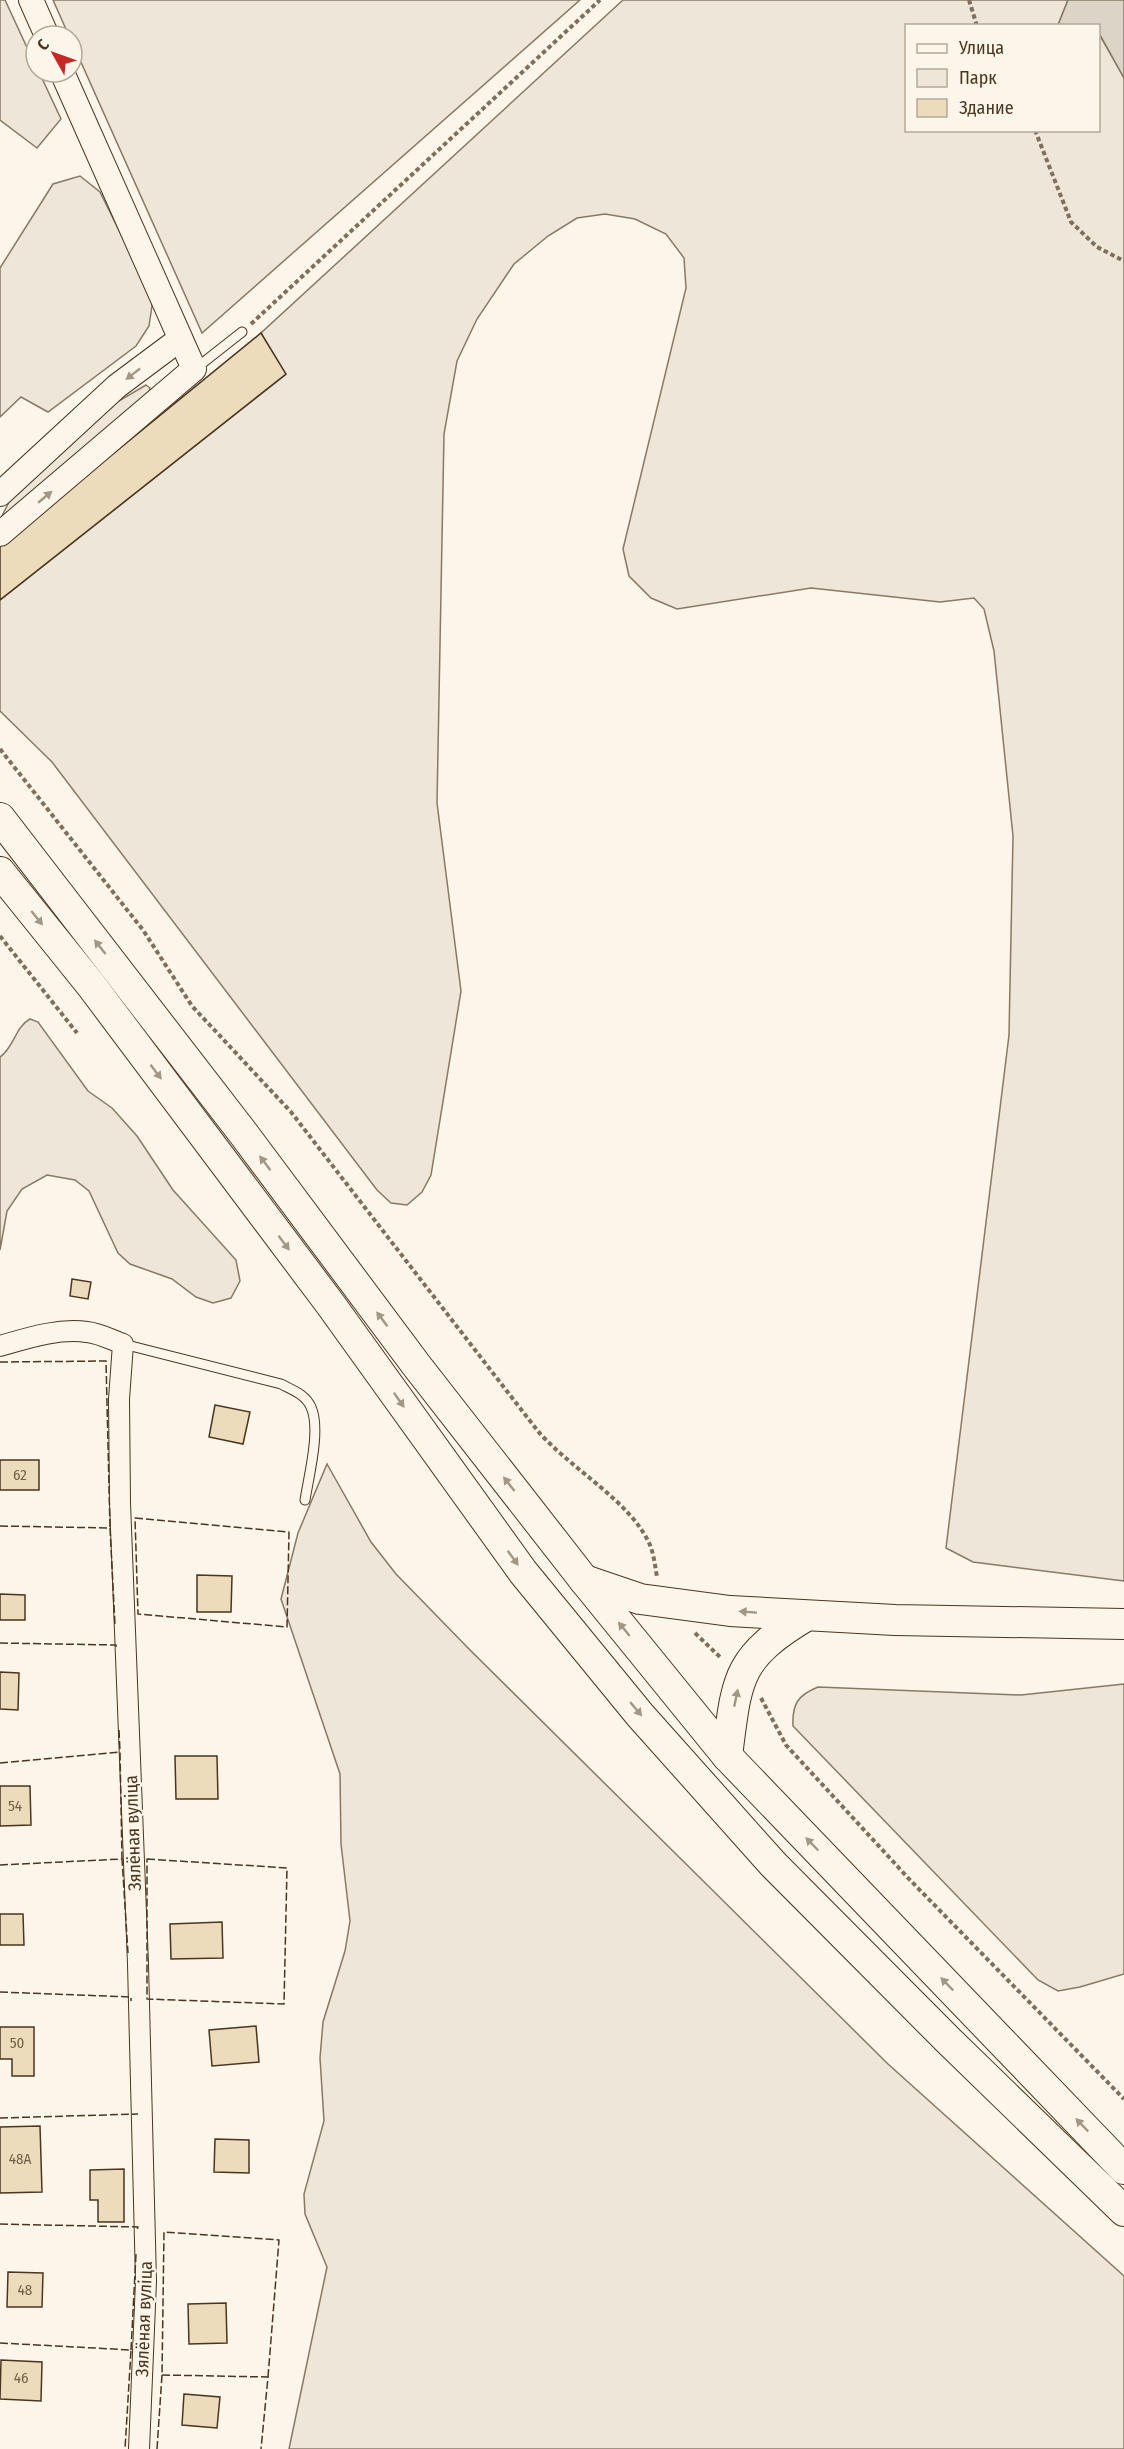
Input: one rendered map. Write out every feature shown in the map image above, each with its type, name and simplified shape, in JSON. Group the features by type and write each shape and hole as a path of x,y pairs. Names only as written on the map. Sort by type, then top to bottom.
{"main road":[{"path":"0,818 236,1124 417,1366 584,1580 728,1756 1124,2169"},
{"path":"0,872 91,985 331,1305 523,1572 640,1715 772,1864 1124,2211"},
{"path":"584,1580 640,1599 730,1611 895,1620 1124,1624"},
{"path":"728,1756 741,1676 755,1652 773,1635 806,1616"}],"street":[{"path":"31,0 41,24"},
{"path":"0,534 194,369 67,84"},
{"path":"0,494 117,386 180,339"},
{"path":"0,1346 37,1335 70,1331 89,1332 123,1344"},
{"name":"Зялёная вуліца","path":"123,1344 119,1399 120,1503 138,1964 146,2281 139,2449"}],"lane":[{"path":"194,369 242,332"},
{"path":"123,1344 281,1384 301,1394 311,1407 315,1429 306,1500"}],"path":[{"path":"242,332 600,0"},
{"path":"969,0 976,24"},
{"path":"1036,132 1071,222 1097,247 1124,261"},
{"path":"0,749 143,930 192,1006 291,1112 326,1154 544,1438 564,1459 611,1497 642,1532 650,1545 664,1603 756,1690 786,1745 910,1880 1124,2099"},
{"path":"0,936 77,1033"}],"green space":[{"path":"0,0 5,0 24,41 24,84 45,84 61,119 37,148 0,120"},
{"path":"53,0 580,0 202,333 84,69 84,24 64,24"},
{"path":"623,0 1068,0 1058,24 905,24 905,132 1100,132 1100,36 1124,78 1124,1581 973,1562 946,1548 1009,1035 1013,836 994,651 984,609 974,598 940,602 811,588 677,609 651,598 629,576 623,549 686,288 684,258 666,234 635,219 605,214 577,218 548,236 514,264 477,319 457,361 444,434 437,803 461,991 431,1175 422,1192 407,1205 391,1203 377,1190 52,762 0,711 0,600 285,375 261,333"},
{"path":"80,176 100,192 153,299 149,326 136,346 48,412 21,397 0,417 0,268 53,184"},
{"path":"146,385 150,388 149,393 5,518 2,516 9,502 117,402"},
{"path":"30,1019 38,1022 88,1091 112,1108 137,1136 173,1190 236,1260 240,1281 231,1298 213,1303 196,1297 172,1279 130,1264 118,1253 89,1191 75,1180 47,1175 22,1189 7,1211 0,1250 0,1057 5,1053 21,1027"},
{"path":"327,1464 371,1542 396,1574 470,1650 888,2064 1124,2276 1124,2449 289,2449 327,2267 305,2214 304,2194 324,2121 320,2058 323,2022 345,1951 350,1921 341,1844 340,1774 281,1599 298,1533"},
{"path":"1124,1684 1124,1974 1058,1991 1038,1980 793,1726 795,1706 798,1701 806,1693 818,1687 1021,1695"}],"shaded area":[{"path":"1068,0 1124,0 1124,78 1100,35 1100,24 1058,24"}],"building":[{"path":"261,333 286,374 0,600 0,546"},
{"path":"72,1279 91,1282 88,1299 70,1296"},
{"path":"215,1405 250,1412 243,1444 209,1437"},
{"path":"0,1460 39,1460 39,1490 0,1490"},
{"path":"197,1575 232,1576 231,1612 197,1612"},
{"path":"0,1594 25,1595 25,1620 0,1620"},
{"path":"0,1672 19,1673 18,1710 0,1709"},
{"path":"175,1756 217,1756 218,1799 176,1799"},
{"path":"0,1786 30,1786 31,1825 0,1826"},
{"path":"0,1914 23,1914 24,1945 0,1945"},
{"path":"222,1922 223,1958 171,1959 170,1924"},
{"path":"256,2026 259,2062 212,2066 209,2030"},
{"path":"0,2027 34,2027 34,2076 12,2076 12,2059 0,2059"},
{"path":"40,2126 42,2192 0,2193 0,2127"},
{"path":"215,2139 249,2140 249,2173 214,2172"},
{"path":"124,2169 124,2222 98,2222 98,2200 90,2200 90,2170"},
{"path":"8,2272 43,2273 42,2307 7,2307"},
{"path":"226,2303 227,2343 189,2344 188,2304"},
{"path":"1,2360 42,2362 41,2401 0,2399"},
{"path":"184,2394 220,2397 217,2428 182,2425"}],"fence":[{"path":"0,1362 106,1361 110,1528"},
{"path":"135,1518 289,1532 287,1627 138,1614 135,1518"},
{"path":"0,1526 110,1528 115,1625"},
{"path":"0,1643 116,1645 116,1649"},
{"path":"119,1730 120,1752"},
{"path":"0,1763 120,1752 122,1859"},
{"path":"0,1865 122,1859 128,1953"},
{"path":"147,1859 287,1868 284,2004 147,1999 147,1859"},
{"path":"0,1992 131,1997 131,2001"},
{"path":"0,2118 138,2114"},
{"path":"0,2224 138,2227 137,2230"},
{"path":"157,2449 162,2375 164,2232 279,2240 268,2377"},
{"path":"131,2350 136,2254"},
{"path":"0,2343 131,2350 125,2449"},
{"path":"162,2375 268,2377 261,2449"}]}
